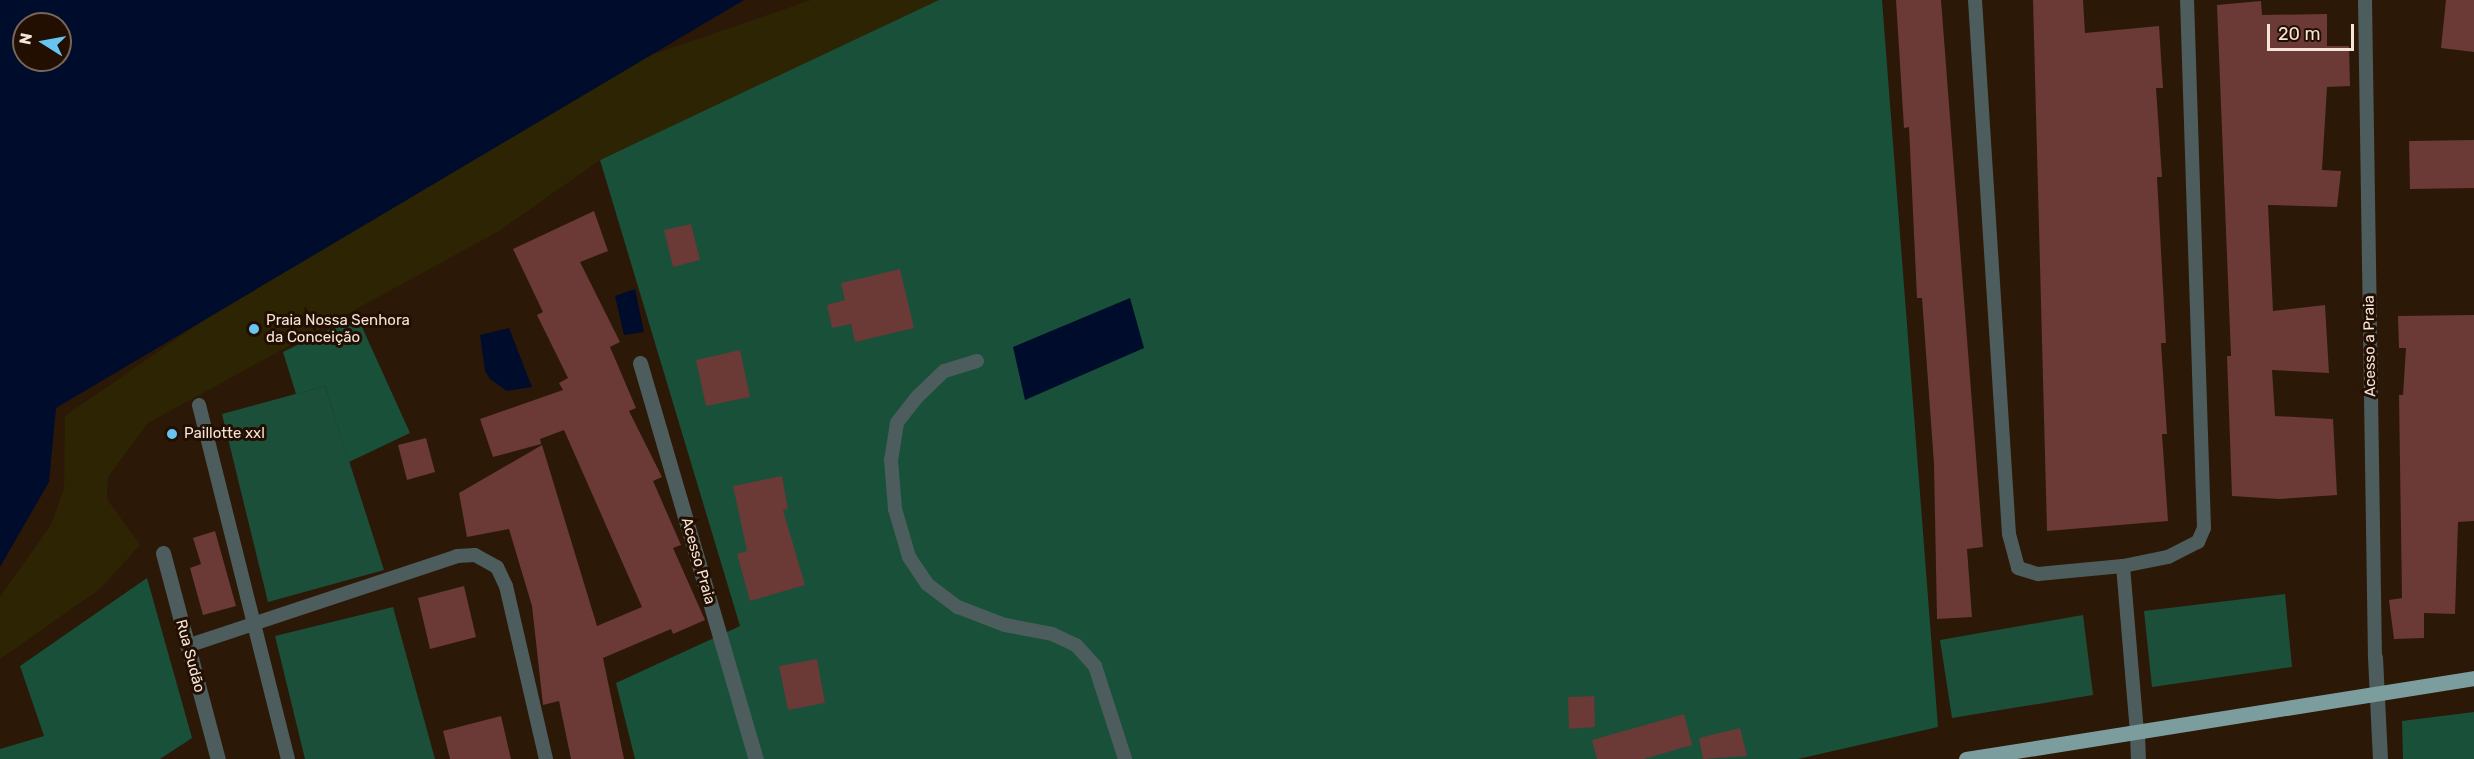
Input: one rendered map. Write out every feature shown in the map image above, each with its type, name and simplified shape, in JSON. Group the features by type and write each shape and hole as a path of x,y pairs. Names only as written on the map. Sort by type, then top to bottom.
{"main road":[{"path":"1966,759 2474,678"}],"street":[{"name":"Acesso Praia","path":"640,363 756,759"},
{"name":"Rua Sudão","path":"163,553 218,759"},
{"name":"Acesso a Praia","path":"2375,657 2379,693 2380,759"},
{"path":"2137,733 2138,759"}],"lane":[{"path":"1975,0 2013,557 2018,567 2038,574 2123,566 2187,548 2198,542 2204,528 2187,0"},
{"name":"Acesso a Praia","path":"2365,0 2375,657"},
{"path":"977,361 945,371 917,397 897,423 891,460 895,509 909,557 927,584 958,607 1005,625 1052,634 1076,645 1095,666 1125,759"},
{"path":"199,405 288,759"},
{"path":"187,646 457,556 475,555 487,559 497,567 506,586 546,759"},
{"path":"2123,566 2137,733"}],"green space":[{"path":"931,0 1882,0 1938,727 1798,759 635,759 616,683 740,626 600,160"},
{"path":"357,316 410,433 349,462 325,386 296,394 283,352"},
{"path":"325,386 384,570 268,602 222,414"},
{"path":"147,578 192,738 160,759 0,759 0,749 44,736 20,666"},
{"path":"2285,594 2292,667 2152,687 2144,611"},
{"path":"393,607 435,759 305,759 275,636"},
{"path":"2083,615 2093,695 1952,718 1940,640"},
{"path":"2474,712 2474,759 2403,759 2402,721"}],"sand":[{"name":"Praia Nossa Senhora da Conceição","path":"811,0 939,0 600,160 499,231 148,423 108,477 107,499 140,545 100,589 0,659 0,597 51,525 64,489 65,416 377,200 587,77"}],"water":[{"path":"0,0 744,0 56,408 49,482 0,567"},
{"path":"635,289 644,332 624,335 615,296"},
{"path":"1130,298 1144,348 1025,400 1013,347"},
{"path":"509,328 532,387 507,391 490,379 485,371 480,335"}],"building":[{"path":"1896,0 1941,0 1983,547 1967,549 1972,617 1937,619 1934,464 1922,298 1917,298 1909,127 1904,128"},
{"path":"2033,0 2083,0 2085,33 2159,26 2163,88 2156,88 2162,177 2157,177 2166,343 2161,343 2167,434 2162,434 2168,521 2047,531"},
{"path":"2446,0 2474,0 2474,52 2441,48"},
{"path":"2261,1 2262,15 2327,14 2327,46 2349,46 2350,86 2327,87 2322,170 2341,171 2337,207 2268,205 2273,311 2325,305 2329,373 2272,370 2275,416 2333,419 2337,495 2279,499 2232,496 2227,356 2231,356 2217,5"},
{"path":"2474,140 2474,188 2410,189 2409,141"},
{"path":"594,211 608,251 580,262 620,342 610,347 636,408 629,411 662,477 653,481 681,545 673,548 705,620 673,634 671,629 603,658 624,759 571,759 559,701 543,705 532,606 509,529 467,537 459,493 542,445 597,626 642,607 564,430 540,439 541,444 493,457 480,419 563,390 559,383 568,378 537,315 543,312 513,249"},
{"path":"691,224 700,260 673,267 664,230"},
{"path":"900,269 914,328 855,342 851,324 832,328 827,305 845,300 841,283"},
{"path":"2474,315 2474,521 2458,522 2455,614 2424,613 2424,638 2394,639 2389,600 2402,598 2399,395 2403,395 2406,348 2399,348 2398,316"},
{"path":"740,350 750,397 706,406 696,360"},
{"path":"426,438 435,472 407,480 398,445"},
{"path":"782,476 788,509 783,510 805,585 750,601 737,554 747,551 733,486"},
{"path":"215,531 236,606 203,615 190,568 201,564 193,538"},
{"path":"464,586 476,637 430,649 418,598"},
{"path":"817,659 825,703 788,710 779,666"},
{"path":"1594,696 1595,727 1569,729 1568,697"},
{"path":"1684,714 1692,745 1644,759 1597,759 1592,740"},
{"path":"501,716 511,759 450,759 443,731"},
{"path":"1740,728 1747,756 1703,759 1699,738"}],"place":[{"name":"Praia Nossa Senhora da Conceição","path":"254,329"},
{"name":"Paillotte xxl","path":"172,434"}]}
